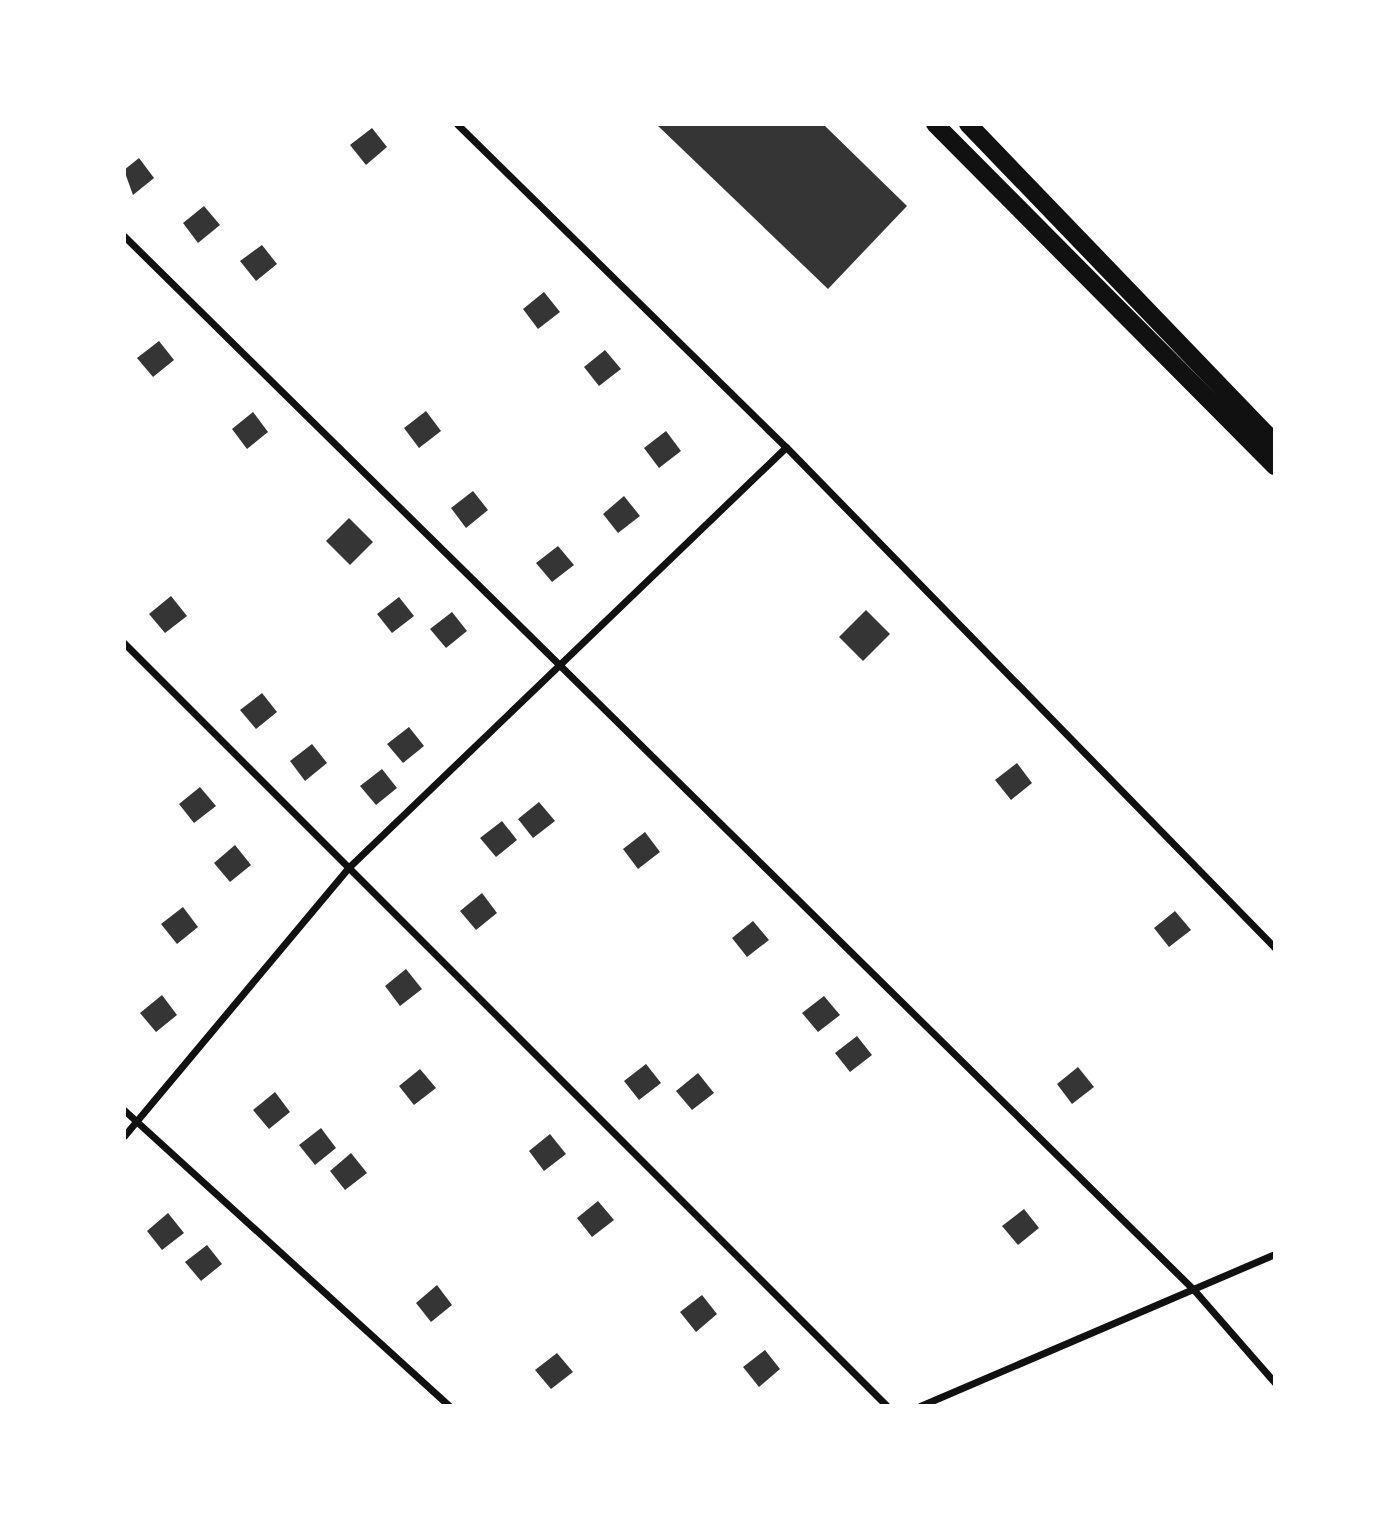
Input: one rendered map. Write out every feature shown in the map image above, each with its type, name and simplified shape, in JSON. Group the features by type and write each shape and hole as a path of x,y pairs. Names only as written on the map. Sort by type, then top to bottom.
{"highway":[{"path":"935,124 1275,466"},
{"path":"968,124 1275,443"}],"street":[{"path":"457,124 786,447 1275,948"},
{"path":"124,236 1194,1290 1275,1384"},
{"path":"124,1136 138,1124 348,867 563,667 786,447"},
{"path":"124,643 887,1406"},
{"path":"124,1110 449,1406"},
{"path":"920,1406 1275,1254"}],"building":[{"path":"656,124 823,124 907,206 828,289"},
{"path":"372,128 387,147 366,165 350,145"},
{"path":"139,158 154,178 133,195 124,170"},
{"path":"204,206 220,225 198,243 183,223"},
{"path":"262,245 277,264 256,281 240,261"},
{"path":"544,292 560,312 538,329 523,309"},
{"path":"159,341 174,360 153,377 137,358"},
{"path":"605,350 621,369 599,386 584,367"},
{"path":"426,411 441,431 419,448 404,428"},
{"path":"253,412 268,432 247,449 232,429"},
{"path":"666,431 681,451 659,468 644,448"},
{"path":"473,491 488,510 466,528 451,508"},
{"path":"624,496 640,516 618,533 603,514"},
{"path":"349,518 373,542 350,565 326,541"},
{"path":"558,546 574,565 552,582 536,563"},
{"path":"171,596 187,616 165,633 149,614"},
{"path":"399,597 414,616 392,633 377,614"},
{"path":"866,610 890,634 863,661 839,637"},
{"path":"452,612 467,631 446,648 430,629"},
{"path":"262,693 277,712 256,729 240,710"},
{"path":"409,727 424,746 403,763 387,744"},
{"path":"312,744 327,763 305,781 290,761"},
{"path":"1017,763 1032,783 1011,800 995,780"},
{"path":"382,769 397,788 376,805 360,786"},
{"path":"200,787 216,806 194,823 179,804"},
{"path":"539,802 555,821 533,838 518,819"},
{"path":"502,821 517,840 496,857 480,838"},
{"path":"645,832 660,852 638,869 623,849"},
{"path":"235,845 251,865 230,882 214,863"},
{"path":"482,893 497,913 476,930 460,911"},
{"path":"183,907 198,927 177,944 161,924"},
{"path":"1175,911 1191,930 1169,947 1154,928"},
{"path":"753,921 769,940 747,957 732,938"},
{"path":"406,969 422,989 400,1006 385,986"},
{"path":"162,995 177,1015 156,1032 140,1013"},
{"path":"824,996 840,1015 818,1032 802,1013"},
{"path":"857,1036 872,1055 850,1072 835,1053"},
{"path":"646,1064 661,1083 639,1100 624,1081"},
{"path":"1078,1067 1094,1087 1072,1104 1057,1084"},
{"path":"420,1069 436,1088 414,1105 399,1086"},
{"path":"698,1073 714,1093 692,1110 676,1091"},
{"path":"275,1092 290,1112 269,1129 253,1110"},
{"path":"321,1128 336,1148 315,1165 299,1145"},
{"path":"550,1134 566,1154 544,1171 529,1151"},
{"path":"351,1153 367,1173 345,1190 330,1171"},
{"path":"598,1201 614,1220 592,1237 577,1218"},
{"path":"1024,1209 1039,1228 1018,1245 1002,1226"},
{"path":"168,1213 184,1233 162,1250 147,1231"},
{"path":"207,1245 222,1264 201,1281 185,1262"},
{"path":"437,1285 452,1305 431,1322 416,1303"},
{"path":"702,1295 717,1314 696,1332 680,1312"},
{"path":"765,1350 780,1369 759,1387 743,1367"},
{"path":"557,1353 573,1372 551,1389 535,1370"}]}
